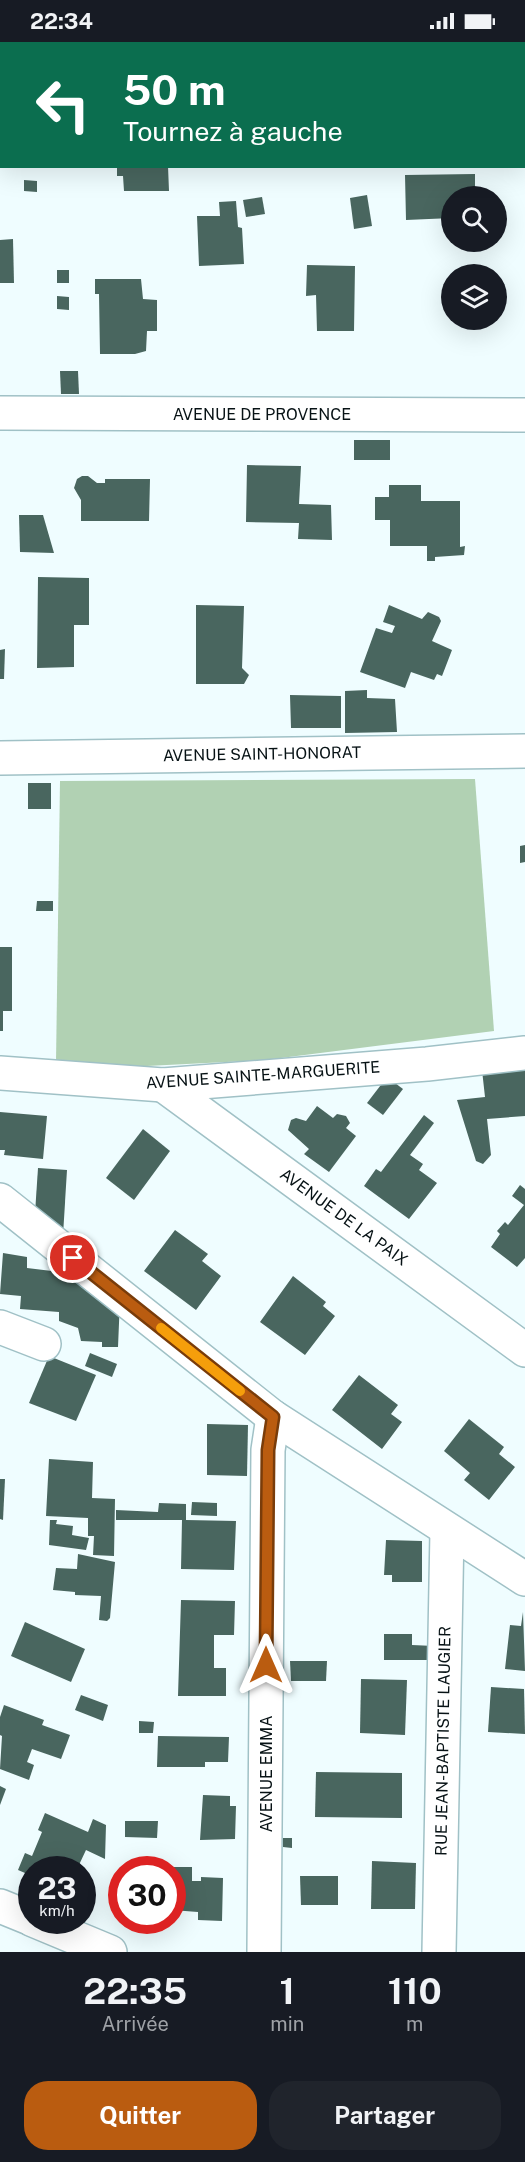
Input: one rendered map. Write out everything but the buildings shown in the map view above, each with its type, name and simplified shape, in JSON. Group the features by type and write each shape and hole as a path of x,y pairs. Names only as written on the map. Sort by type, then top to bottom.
{"street":[{"name":"AVENUE DE PROVENCE","path":"0,413 525,415"},
{"name":"AVENUE SAINT-HONORAT","path":"0,758 525,751"},
{"name":"AVENUE SAINTE-MARGUERITE","path":"0,1073 163,1084 427,1064 525,1053"},
{"name":"AVENUE DE LA PAIX","path":"163,1084 525,1350"},
{"path":"0,1200 273,1417 447,1531 525,1579"},
{"path":"0,1327 44,1344"},
{"name":"AVENUE EMMA","path":"264,1952 268,1450 273,1417"},
{"name":"RUE JEAN-BAPTISTE LAUGIER","path":"439,1952 447,1531"},
{"path":"0,1906 18,1914"},
{"path":"66,1934 110,1952"}],"green space":[{"path":"475,779 494,1031 265,1060 127,1067 56,1063 60,781"}],"slow traffic":[{"path":"161,1328 240,1391"}],"route":[{"path":"73,1258 273,1417 268,1450 266,1665"}]}
